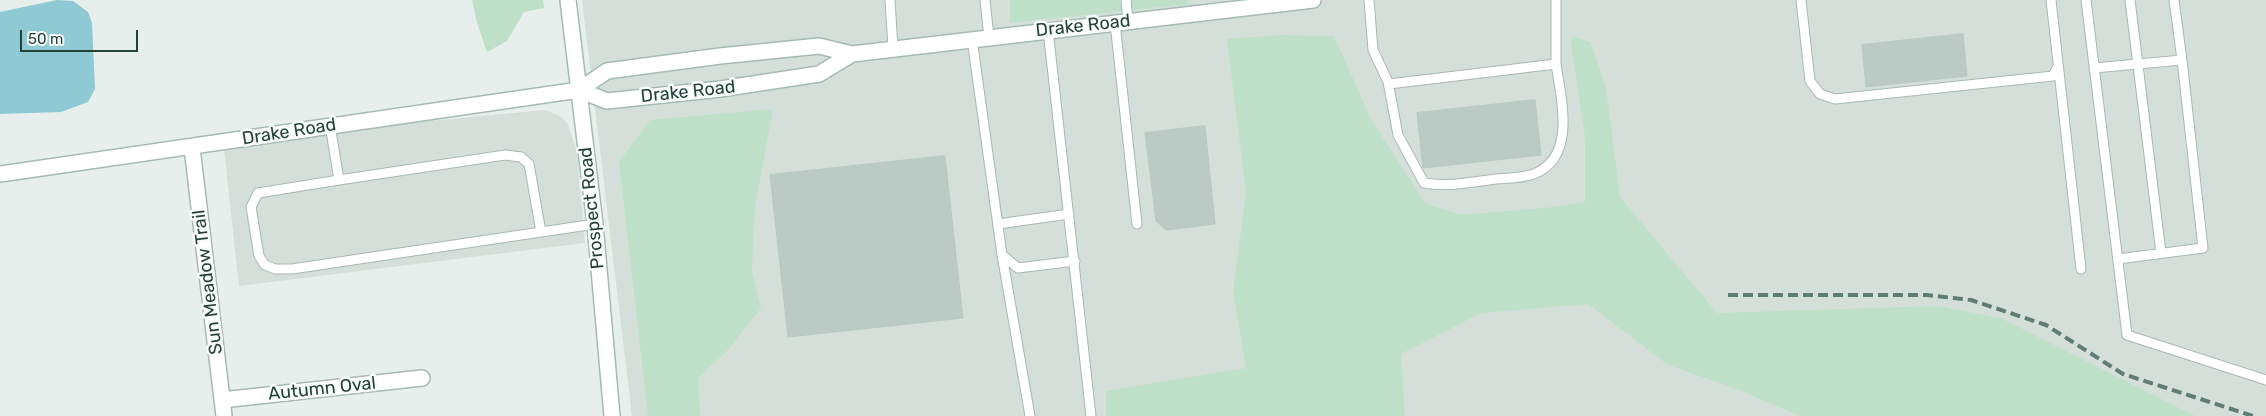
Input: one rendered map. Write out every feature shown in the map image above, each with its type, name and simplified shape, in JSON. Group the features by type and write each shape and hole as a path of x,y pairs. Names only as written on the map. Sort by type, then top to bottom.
{"street":[{"name":"Prospect Road","path":"568,0 594,224 612,416"},
{"name":"Drake Road","path":"0,174 192,148 330,125 579,90 607,71 626,68 819,46 852,54 1313,0"},
{"name":"Drake Road","path":"579,90 607,101 720,89 819,74 852,54"},
{"name":"Sun Meadow Trail","path":"192,148 224,416"},
{"name":"Autumn Oval","path":"222,400 422,378"}],"lane":[{"path":"890,0 893,48"},
{"path":"985,0 989,37"},
{"path":"1126,0 1122,22 1137,224"},
{"path":"1369,0 1373,50 1388,82 1398,135 1412,164 1424,182 1442,186 1532,174 1551,164 1556,156 1562,139 1564,122 1556,64 1556,0"},
{"path":"1801,0 1810,82 1820,94 1835,100 2053,76 2058,66"},
{"path":"2051,0 2081,269"},
{"path":"2086,0 2127,335 2266,380"},
{"path":"2130,0 2161,253"},
{"path":"2118,259 2204,248 2174,0"},
{"path":"1048,30 1091,416"},
{"path":"972,39 1002,255 1030,416"},
{"path":"2094,68 2182,60"},
{"path":"1388,82 1389,84 1556,64"},
{"path":"330,125 339,180"},
{"path":"541,232 529,164 521,156 505,155 258,193 251,207 259,256 265,265 275,269 292,269 541,232 594,224"},
{"path":"998,224 1070,214"},
{"path":"1002,255 1018,268 1075,261"},
{"path":"2255,377 2266,374"}],"shaded area":[{"path":"582,0 2266,0 2266,416 632,416"},
{"path":"545,110 562,117 568,125 577,152 585,243 239,286 224,149 410,123"}],"green space":[{"path":"472,0 543,0 544,8 524,12 507,41 487,52 477,23"},
{"path":"1010,0 1188,0 1189,4 1010,23"},
{"path":"1280,35 1334,36 1371,119 1425,203 1460,215 1555,207 1585,202 1585,137 1571,44 1572,36 1590,42 1606,87 1620,197 1717,313 1938,306 2001,318 2195,416 1800,416 1742,391 1668,365 1588,304 1481,313 1401,354 1405,416 1106,416 1106,391 1246,368 1233,292 1246,192 1227,39"},
{"path":"773,109 755,207 752,272 761,308 729,349 698,378 700,416 648,416 619,162 650,120"}],"water":[{"path":"57,0 73,1 88,12 92,23 95,89 88,102 61,112 0,114 0,12"}],"building":[{"path":"1963,34 1967,76 1866,87 1862,45"},
{"path":"1535,100 1541,155 1423,168 1417,113"},
{"path":"1205,126 1215,224 1166,230 1156,221 1145,133"},
{"path":"945,156 963,318 788,337 770,175"}],"railway":[{"path":"1728,295 1927,295 1971,300 2046,325 2123,374 2253,416"}]}
